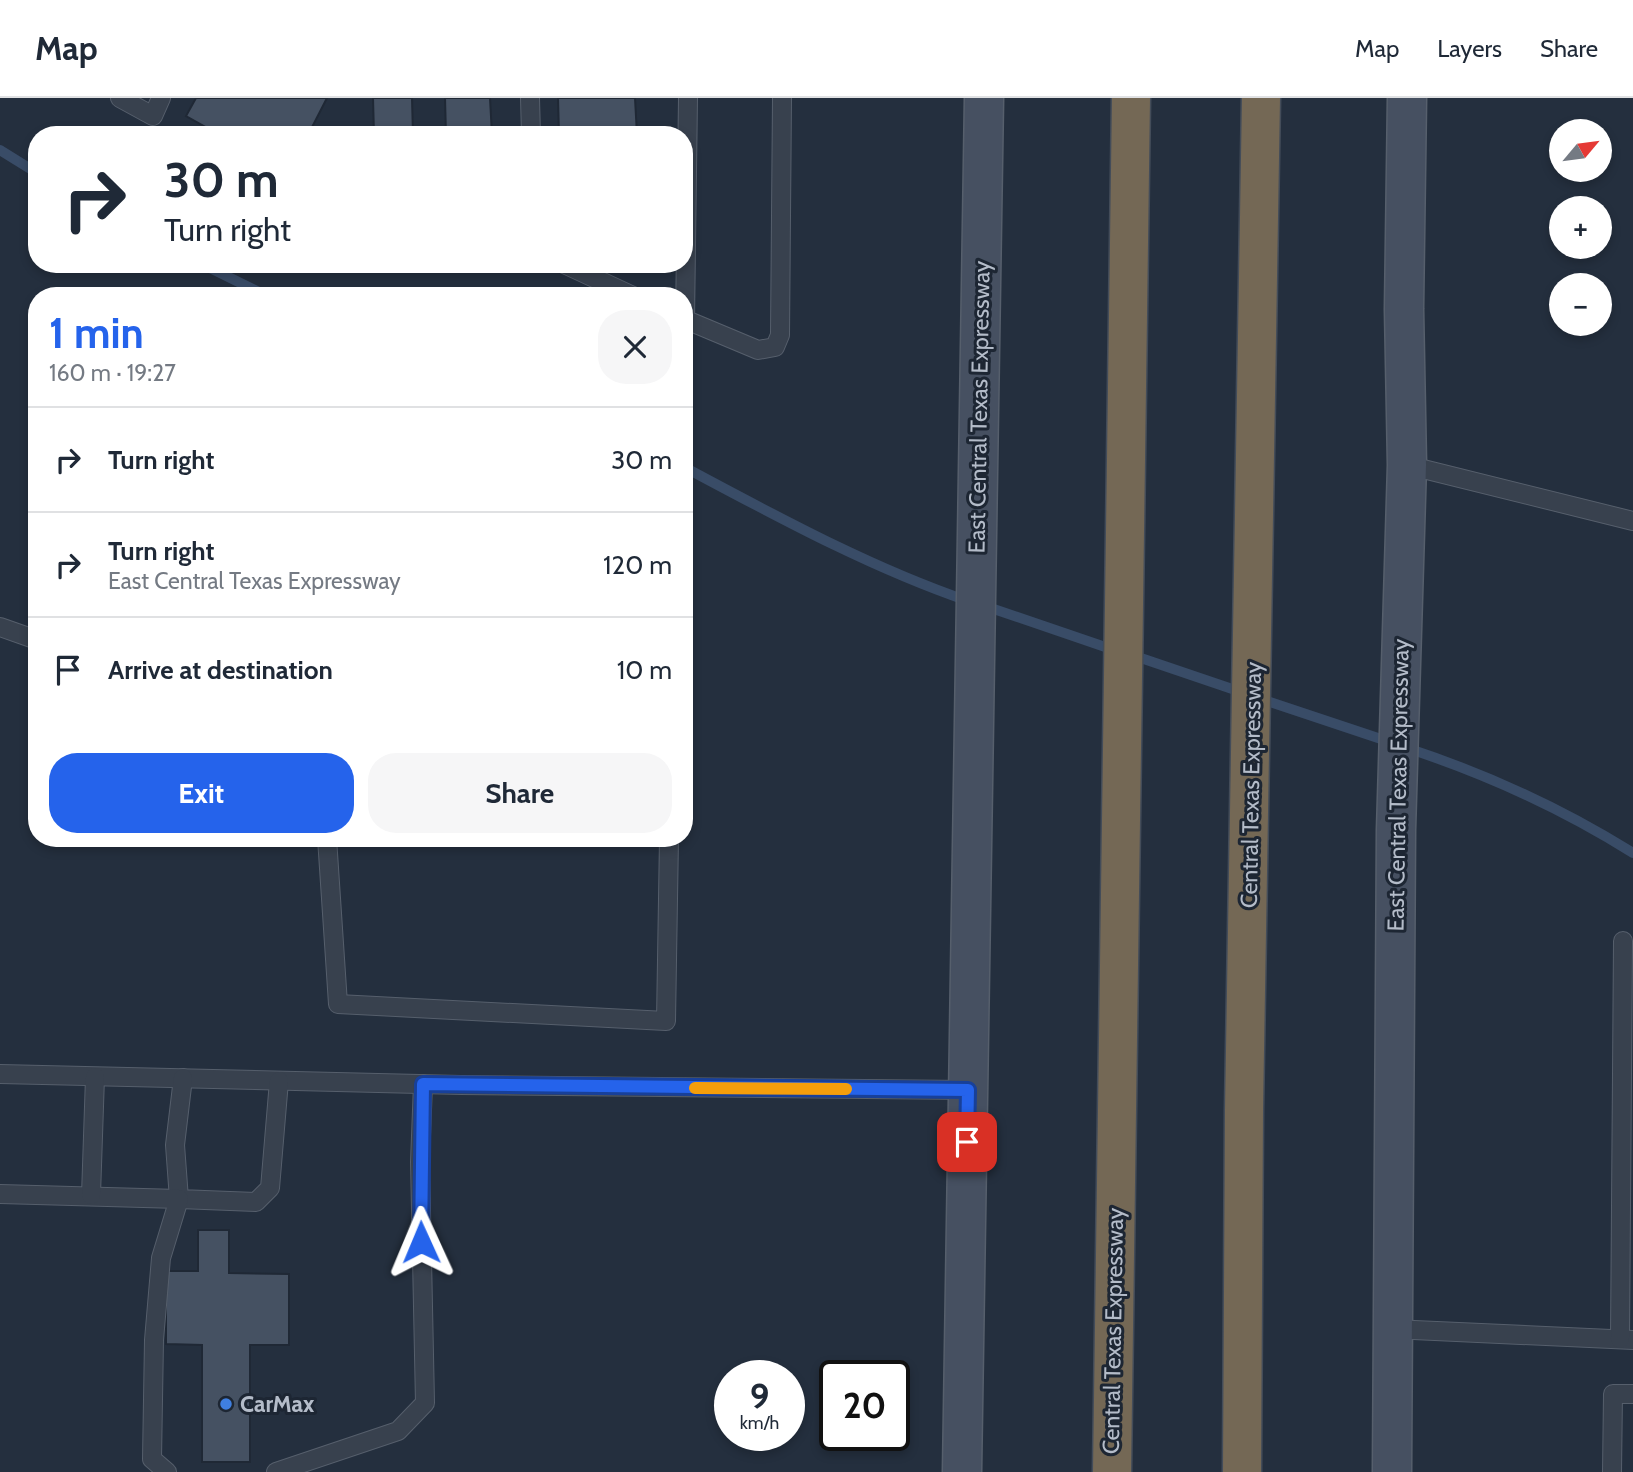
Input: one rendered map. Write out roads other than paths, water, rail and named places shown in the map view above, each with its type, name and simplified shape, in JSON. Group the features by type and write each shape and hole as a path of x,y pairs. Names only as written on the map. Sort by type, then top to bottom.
{"highway":[{"name":"Central Texas Expressway","path":"1112,1472 1131,98"},
{"name":"Central Texas Expressway","path":"1242,1472 1244,1096 1261,98"}],"main road":[{"name":"East Central Texas Expressway","path":"962,1472 984,98"},
{"name":"East Central Texas Expressway","path":"1392,1472 1396,830 1407,465 1404,309 1407,98"}],"lane":[{"path":"120,98 153,116 161,98"},
{"path":"530,98 531,126"},
{"path":"688,98 688,126"},
{"path":"693,322 758,350 775,347 780,335 782,98"},
{"path":"583,273 614,287"},
{"path":"1407,465 1633,521"},
{"path":"0,627 28,637"},
{"path":"328,847 338,1004 666,1021 669,847"},
{"path":"1392,1329 1626,1339 1628,999 1623,941"},
{"path":"0,1080 0,1074 423,1084 968,1090"},
{"path":"91,1195 95,1077"},
{"path":"167,1472 152,1459 154,1340 161,1258 179,1199 175,1145 183,1079"},
{"path":"0,1194 256,1202 270,1188 279,1081"},
{"path":"276,1472 398,1431 425,1403 420,1161 423,1084"},
{"path":"1612,1472 1613,1394 1633,1394"}],"waterway":[{"path":"0,150 28,167"},
{"path":"220,273 249,287"},
{"path":"693,472 859,557 968,601"},
{"path":"982,605 1114,650"},
{"path":"1132,655 1244,693"},
{"path":"1258,698 1390,742"},
{"path":"1407,748 1466,769 1523,794 1633,853"}],"place":[{"name":"CarMax","path":"226,1404"}]}
